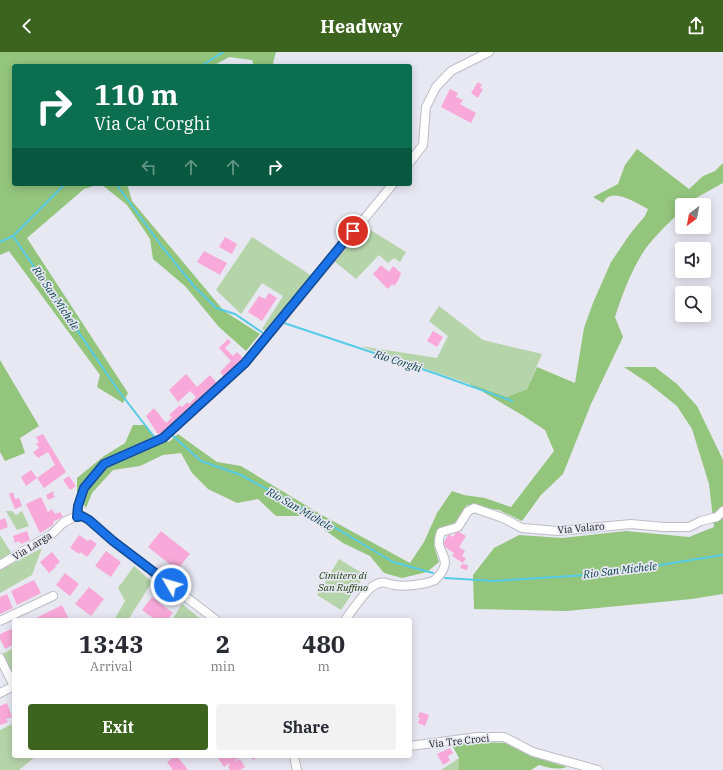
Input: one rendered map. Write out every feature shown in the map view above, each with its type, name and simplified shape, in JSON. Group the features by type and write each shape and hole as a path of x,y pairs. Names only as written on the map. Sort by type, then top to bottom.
{"street":[{"path":"412,159 422,145 426,107 436,87 451,71 489,52"},
{"path":"213,618 113,541 89,520 82,516 77,517 78,506 84,488 104,464 163,438 245,363 391,186"},
{"name":"Via Valaro","path":"347,618 373,585 383,582 395,586 411,585 426,583 438,577 445,566 444,557 439,547 438,540 441,532 458,527 468,511 474,508 499,516 522,528 558,531 631,524 664,527 689,527 701,521 717,517 723,511"},
{"name":"Via Larga","path":"0,565 52,534 64,522 77,517"},
{"path":"0,621 54,596"},
{"path":"0,658 12,682"},
{"path":"0,692 12,687"},
{"name":"Via Tre Croci","path":"412,746 478,737 504,737 533,752 598,770"},
{"path":"294,758 297,770"}],"green space":[{"path":"0,52 276,52 273,63 274,64 253,64 252,60 229,57 217,64 12,64 12,186 94,186 84,189 27,238 128,393 123,403 97,387 100,375 9,251 0,255"},
{"path":"637,149 689,189 703,176 715,171 723,163 723,183 696,198 675,198 675,217 655,237 642,254 620,301 615,317 623,337 591,404 563,474 541,495 522,521 499,510 467,505 454,523 439,529 434,546 439,562 427,572 402,578 384,573 370,556 343,543 305,516 276,516 258,499 237,503 208,489 192,473 181,453 163,455 140,466 113,470 92,493 86,508 77,493 77,478 104,456 125,443 133,425 145,425 153,435 169,442 178,434 217,462 241,466 320,514 410,563 424,542 437,513 452,491 464,495 485,498 511,507 554,451 545,430 468,383 507,397 527,389 537,367 575,383 584,328 593,303 611,262 630,234 645,216 648,209 622,197 611,196 606,198 603,203 593,197 618,184 625,165"},
{"path":"103,186 128,186 132,201 224,311 260,334 246,351 219,327 185,286 153,259 150,239 127,205"},
{"path":"364,226 406,252 400,262 394,258 388,263 379,255 356,279 334,261"},
{"path":"252,237 312,276 267,332 262,329 283,296 262,283 241,314 216,290"},
{"path":"439,306 483,340 542,354 527,389 507,397 360,346 437,358 448,336 429,321"},
{"path":"0,360 39,426 20,438 25,453 5,461 0,452"},
{"path":"624,367 655,367 677,384 697,406 723,460 723,594 692,599 566,611 474,609 473,575 494,548 519,535 562,538 626,531 689,537 714,527 709,484 692,429 677,406 648,383"},
{"path":"6,511 12,511 16,515 22,511 29,526 17,530"},
{"path":"0,535 12,554 0,561"},
{"path":"42,548 32,575 0,593 0,570"},
{"name":"Cimitero di San Ruffino","path":"339,559 365,575 341,610 317,595"},
{"path":"134,566 152,582 129,618 115,618 125,601 118,588"},
{"path":"182,604 200,618 173,618"},
{"path":"12,649 12,673 2,654"},
{"path":"12,724 12,758 34,758 19,770 0,770 0,730"},
{"path":"478,742 505,743 534,757 567,767 553,768 539,765 531,770 458,770 459,758 452,745"},
{"path":"459,758 458,770 441,770"}],"building":[{"path":"478,82 482,85 480,88 483,89 478,98 471,93"},
{"path":"450,89 458,93 456,97 463,100 460,104 476,113 471,123 441,107"},
{"path":"225,237 237,244 232,254 219,247"},
{"path":"204,251 227,263 220,275 197,262"},
{"path":"381,265 389,272 393,266 401,273 394,286 392,284 388,289 373,274"},
{"path":"269,293 277,298 262,321 248,312 259,296 265,299"},
{"path":"433,331 443,337 437,347 427,341"},
{"path":"228,339 231,342 225,348 233,356 237,352 244,359 225,378 220,372 231,361 219,348"},
{"path":"186,374 197,387 210,375 218,384 162,436 157,433 146,416 154,408 166,423 172,417 169,415 180,405 182,407 187,402 189,404 196,397 190,391 178,402 169,390"},
{"path":"43,434 66,472 44,488 37,478 55,465 48,452 38,458 33,452 39,448 36,444 39,442 36,437"},
{"path":"31,470 37,478 26,486 21,477"},
{"path":"69,476 76,486 70,490 63,480"},
{"path":"53,491 55,497 48,500 46,495"},
{"path":"13,492 15,499 19,498 22,506 15,509 9,494"},
{"path":"41,497 48,512 52,509 55,514 60,512 63,517 54,521 53,525 40,533 26,504"},
{"path":"5,518 8,527 0,530 0,520"},
{"path":"27,531 30,540 21,544 19,541 15,543 13,536"},
{"path":"161,531 190,554 177,570 148,547"},
{"path":"457,531 466,536 459,547 465,551 462,556 466,558 463,563 452,556 454,553 442,545 449,534 453,537"},
{"path":"79,535 88,541 90,539 97,544 87,557 70,548"},
{"path":"106,551 121,562 111,577 95,566"},
{"path":"52,552 60,562 49,573 40,562"},
{"path":"462,564 468,565 467,570 460,568"},
{"path":"65,573 79,584 70,596 56,585"},
{"path":"34,580 41,593 17,605 11,591"},
{"path":"89,587 104,599 91,616 75,604"},
{"path":"7,594 13,608 0,614 0,597"},
{"path":"152,597 173,613 169,618 153,618 142,610"},
{"path":"62,605 68,618 36,618"},
{"path":"12,629 12,645 5,649 0,639 0,634"},
{"path":"7,703 12,717 6,719 8,722 0,725 0,706"},
{"path":"420,712 429,715 425,726 418,723"},
{"path":"450,748 453,753 448,756 450,761 443,765 437,754"},
{"path":"172,758 179,758 188,770 173,770 167,762"},
{"path":"218,758 238,758 234,762 240,759 245,767 240,770 230,770 228,766 230,765 229,763 224,767"}],"waterway":[{"path":"204,64 223,52"},
{"path":"0,242 13,236 63,186"},
{"name":"Rio Corghi","path":"117,186 163,248 194,286 216,308 235,314 263,333"},
{"name":"Rio San Michele","path":"13,236 118,390 155,438"},
{"name":"Rio Corghi","path":"284,323 434,373 512,401"},
{"name":"Rio San Michele","path":"172,435 201,461 241,475 317,517 393,562 433,573"},
{"name":"Rio San Michele","path":"445,578 494,581 603,574 723,555"}],"route":[{"path":"171,585 113,541 89,520 82,516 77,517 78,506 84,488 104,464 163,438 245,363 353,231"}]}
